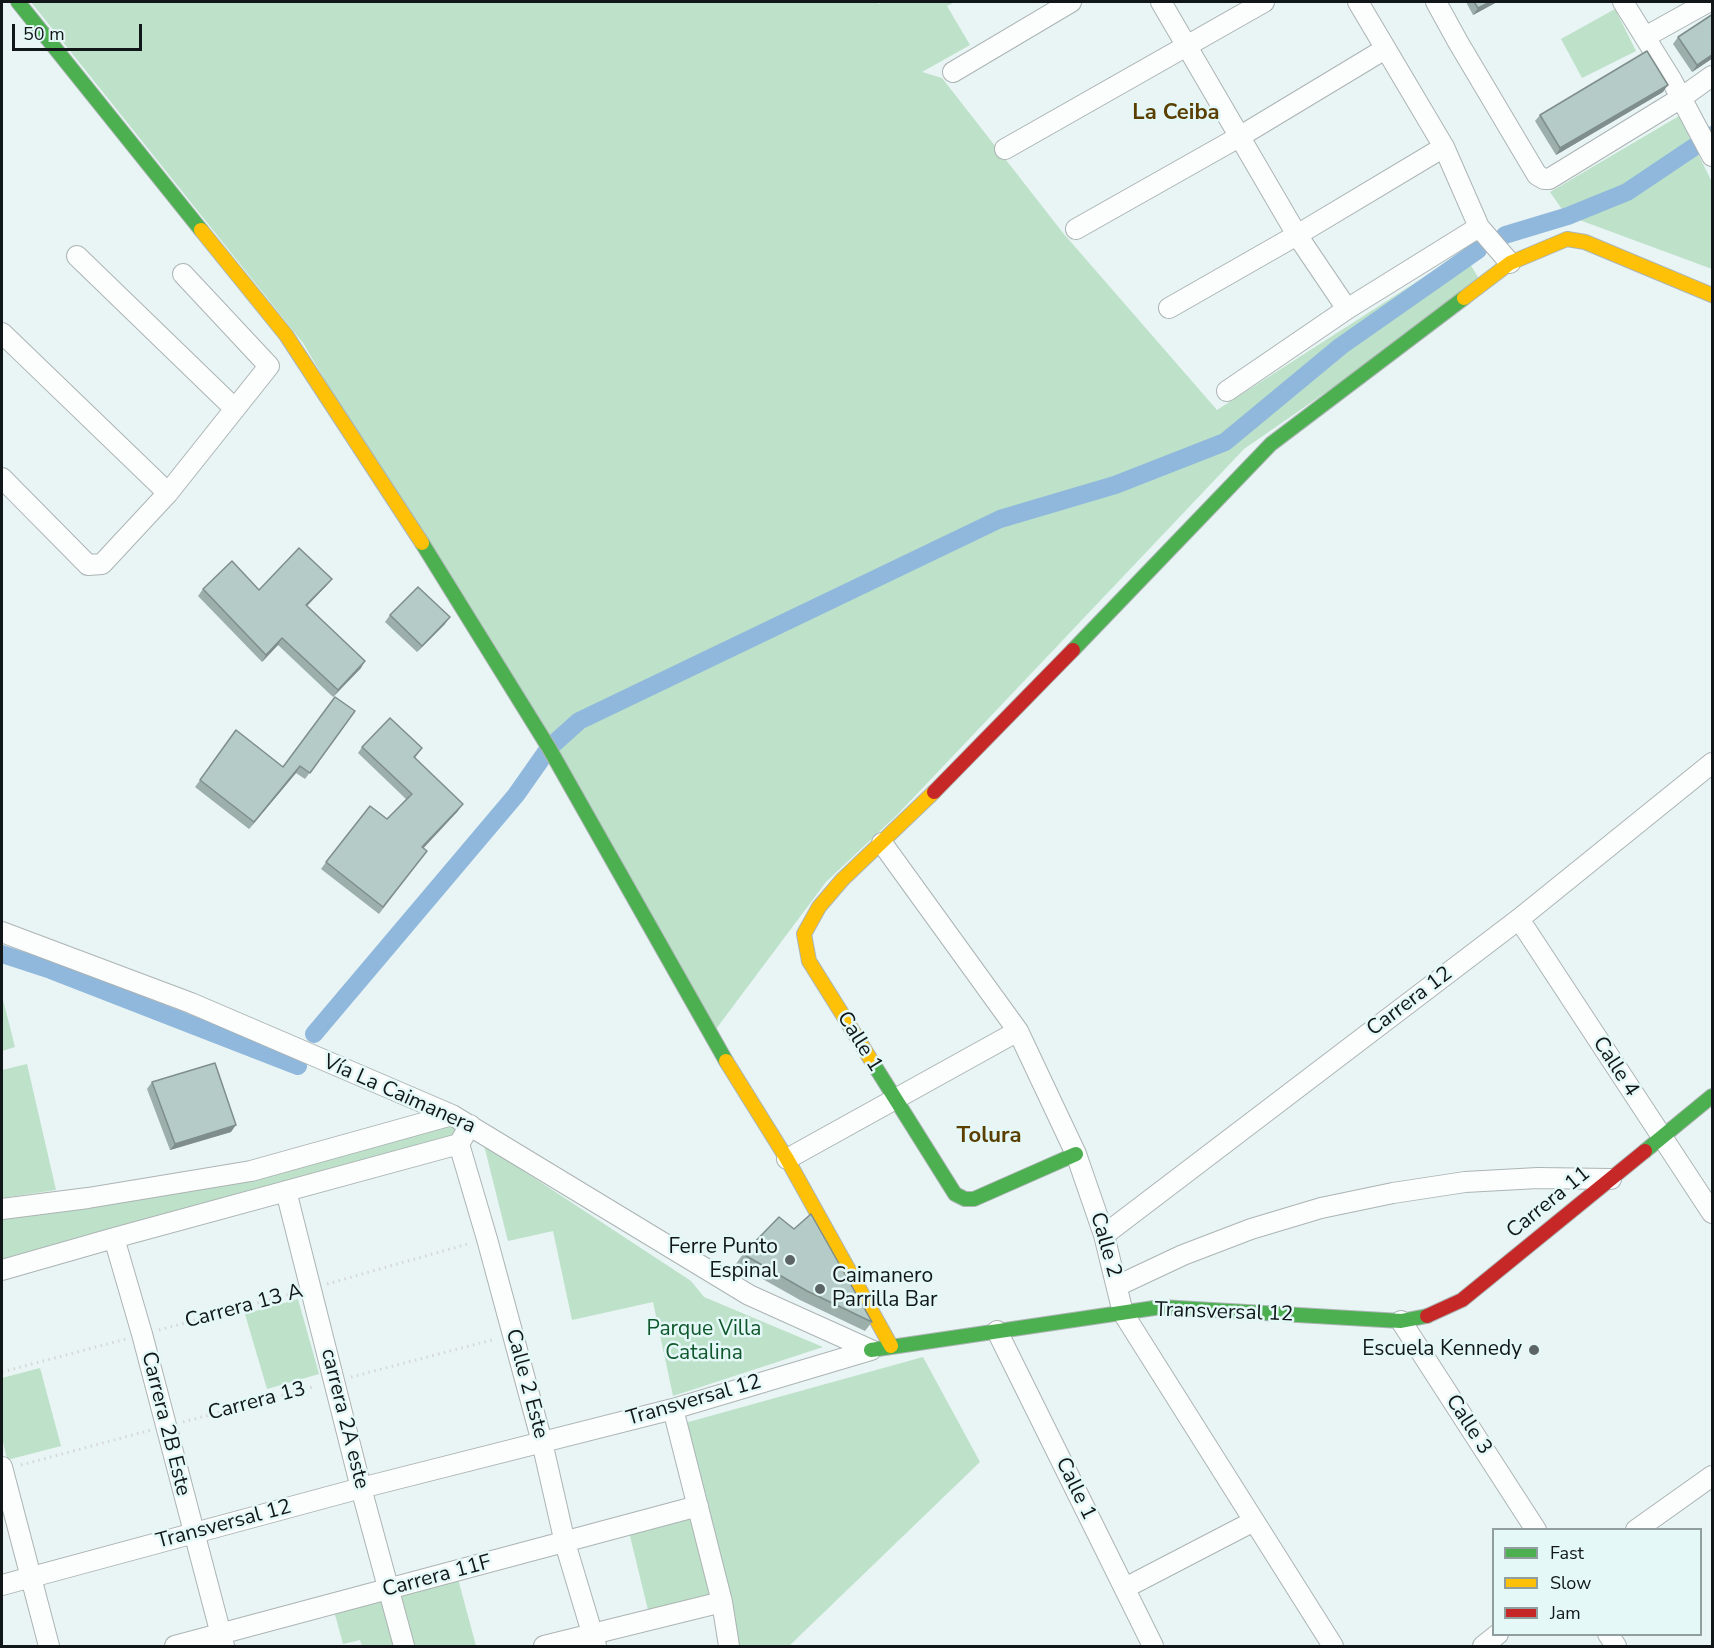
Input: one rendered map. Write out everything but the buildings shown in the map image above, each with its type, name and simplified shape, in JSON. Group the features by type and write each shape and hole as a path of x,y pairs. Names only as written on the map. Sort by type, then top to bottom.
{"street":[{"path":"18,2 286,335 444,576 549,748 712,1039 787,1159 891,1346"},
{"path":"953,72 1071,2"},
{"path":"1161,2 1297,236 1347,309"},
{"path":"1005,149 1264,2"},
{"path":"1358,2 1444,147 1479,227 1510,262"},
{"path":"1436,2 1537,175 1544,179 1681,98 1713,76"},
{"path":"1623,2 1713,156"},
{"path":"1645,37 1708,2"},
{"path":"1076,229 1385,49"},
{"path":"1169,308 1297,236 1444,147"},
{"path":"1227,391 1347,309 1479,227"},
{"path":"882,843 952,775 1271,444 1510,262 1567,239 1586,242 1713,296"},
{"path":"77,256 235,409"},
{"path":"2,478 88,565 102,564 168,493 269,366 183,274"},
{"path":"2,333 168,493"},
{"name":"Carrera 12","path":"1104,1235 1519,919 1713,763"},
{"name":"Calle 1","path":"882,843 842,880 819,907 804,934 809,962 894,1099 955,1194 965,1199 974,1199 1076,1154"},
{"name":"Calle 2","path":"882,843 1018,1030 1076,1154 1104,1235 1123,1313 1333,1647"},
{"name":"Calle 4","path":"1519,919 1713,1213"},
{"name":"Vía La Caimanera","path":"2,932 191,1003 452,1115 749,1295 871,1350"},
{"path":"787,1159 1018,1030"},
{"name":"Carrera 11","path":"1401,1321 1430,1316 1462,1300 1713,1096"},
{"path":"2,1209 88,1198 251,1171 452,1115"},
{"path":"2,1270 459,1144 470,1125"},
{"name":"Calle 2 Este","path":"459,1144 542,1442 565,1543 594,1640"},
{"path":"1117,1286 1183,1255 1251,1229 1332,1206 1393,1192 1465,1182 1538,1178 1611,1179"},
{"name":"carrera 2A este","path":"286,1191 404,1647"},
{"name":"Carrera 2B Este","path":"114,1238 142,1334 223,1641"},
{"name":"Transversal 12","path":"2,1586 361,1488 673,1409 891,1346 1161,1308 1401,1321"},
{"name":"Calle 3","path":"1401,1321 1535,1528"},
{"name":"Calle 1","path":"997,1331 1153,1647"},
{"path":"673,1409 722,1602 729,1647"},
{"path":"2,1468 49,1647"},
{"path":"1639,1528 1713,1476"},
{"name":"Carrera 11F","path":"175,1647 223,1641 389,1590 698,1506"},
{"path":"1125,1588 1254,1521"},
{"path":"544,1647 594,1640 722,1602"},
{"path":"1483,1647 1497,1636"}],"path":[{"name":"Carrera 13 A","path":"2,1372 487,1239"},
{"name":"Carrera 13","path":"2,1468 512,1335"}],"green space":[{"path":"31,2 877,2 879,4 883,2 955,2 947,6 970,45 922,72 942,78 1063,233 1217,410 1463,252 1482,284 1244,449 897,815 826,882 713,1033 303,343"},
{"path":"1615,9 1636,51 1582,78 1561,39"},
{"path":"1679,116 1712,182 1712,269 1566,215 1550,192"},
{"path":"2,996 15,1047 2,1051"},
{"path":"27,1064 56,1190 2,1198 2,1070"},
{"path":"452,1118 461,1123 456,1140 2,1268 2,1213 134,1196"},
{"name":"Parque Villa Catalina","path":"484,1145 691,1281 704,1297 823,1347 673,1396 653,1302 572,1320 553,1231 508,1241"},
{"path":"298,1299 319,1374 267,1389 245,1314"},
{"path":"923,1357 980,1462 789,1646 733,1646 685,1423"},
{"path":"40,1368 61,1446 7,1460 2,1437 2,1378"},
{"path":"690,1517 711,1598 649,1614 629,1532"},
{"path":"457,1575 476,1646 412,1646 397,1591"},
{"path":"382,1595 396,1646 362,1646 360,1640 343,1644 333,1607"}],"waterway":[{"path":"1505,235 1568,216 1627,192 1712,135"},
{"path":"314,1034 516,795 549,748 579,721 1000,519 1115,485 1225,442 1341,346 1478,250"},
{"path":"2,954 51,970 298,1066"}],"traffic: fast":[{"path":"18,2 201,230"},
{"path":"1073,650 1271,444 1464,298"},
{"path":"422,543 549,748 726,1061"},
{"path":"871,1060 955,1194 965,1199 974,1199 1076,1154"},
{"path":"1645,1151 1712,1096"},
{"path":"871,1350 1161,1307 1401,1321 1427,1316"}],"traffic: slow":[{"path":"201,230 286,335 422,543"},
{"path":"1464,298 1510,263 1567,239 1585,242 1712,295"},
{"path":"871,1060 809,961 804,934 819,907 842,880 934,792"},
{"path":"726,1061 787,1159 891,1346"}],"traffic: jam":[{"path":"934,792 1073,650"},
{"path":"1427,1316 1462,1300 1645,1151"}],"place":[{"name":"Ferre Punto Espinal","path":"790,1260"},
{"name":"Caimanero Parrilla Bar","path":"820,1289"},
{"name":"Escuela Kennedy","path":"1534,1350"}],"district":[{"name":"La Ceiba","path":"1176,114"},
{"name":"Tolura","path":"989,1137"}]}
